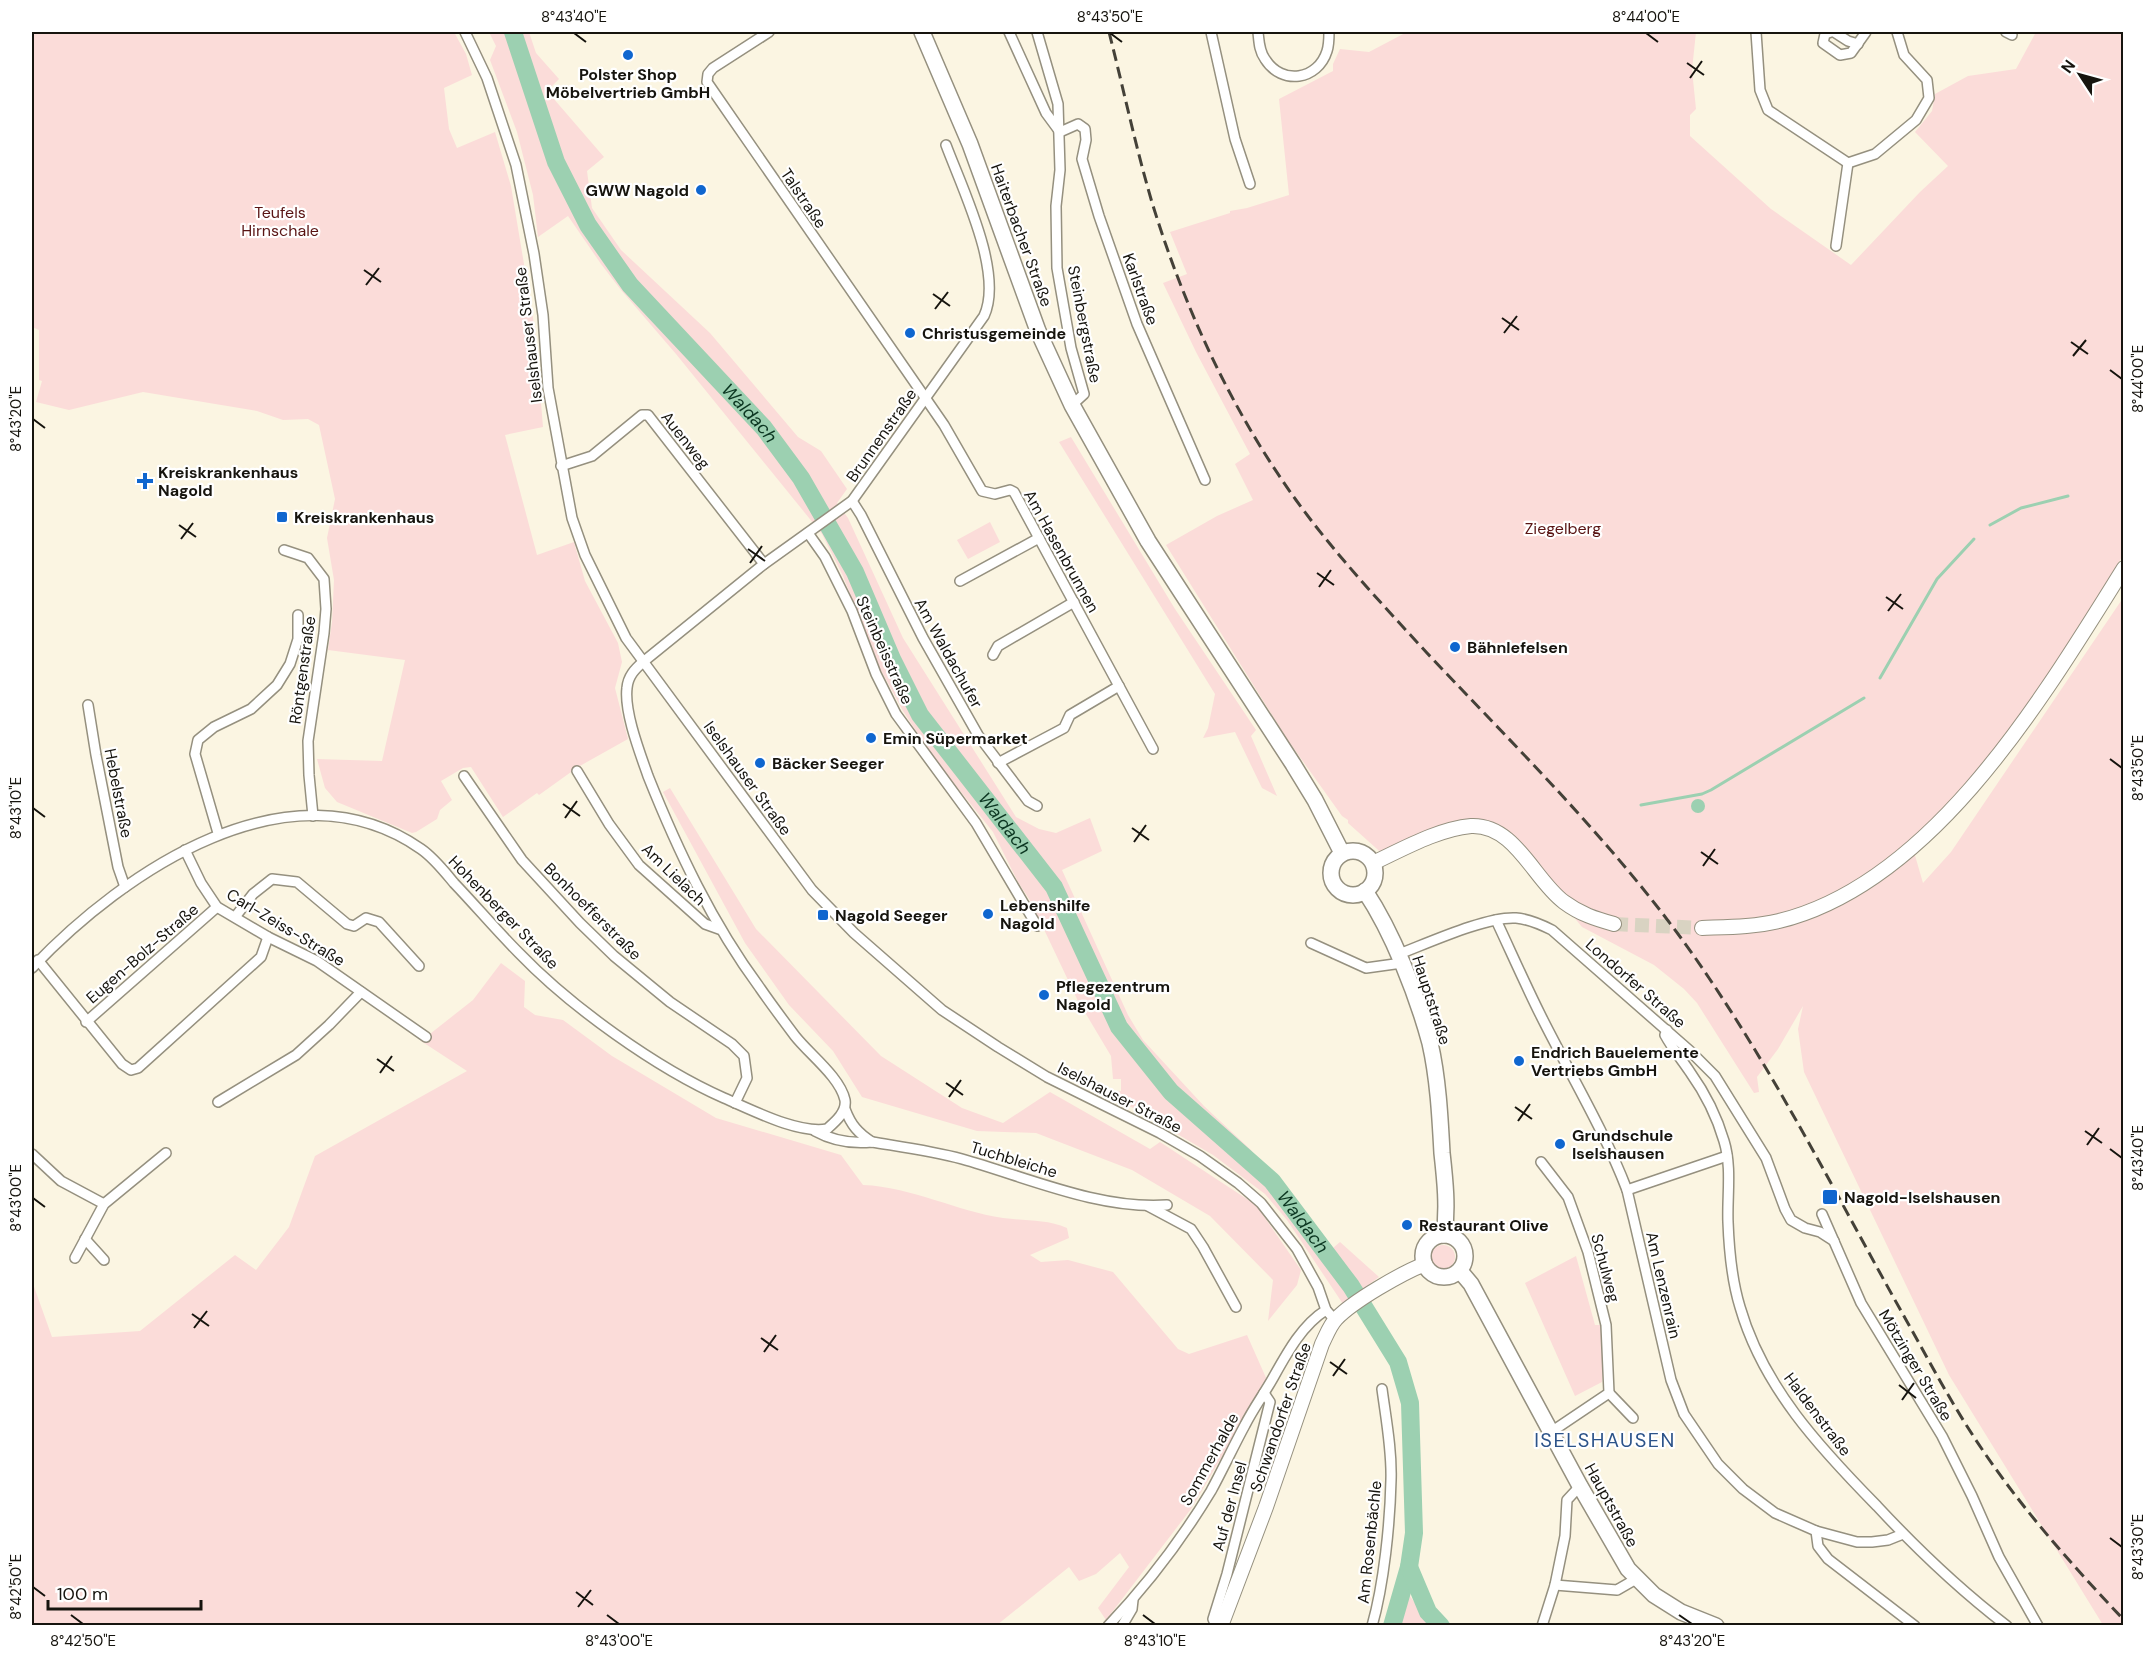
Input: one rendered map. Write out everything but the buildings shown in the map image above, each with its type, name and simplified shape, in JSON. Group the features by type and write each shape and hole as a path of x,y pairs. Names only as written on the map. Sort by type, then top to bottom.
{"main road":[{"name":"Haiterbacher Straße","path":"922,32 970,144 1038,332 1072,405 1148,541 1293,764 1315,800 1342,853"},
{"path":"1356,850 1363,853 1373,863 1375,875 1373,882 1365,891 1351,895 1344,893 1334,884 1330,870 1332,863 1342,853 1356,850"},
{"name":"Hauptstraße","path":"1365,891 1400,958 1430,1043 1445,1177 1444,1235"},
{"path":"1444,1235 1457,1239 1465,1250 1464,1265 1454,1275 1440,1277 1433,1274 1423,1258 1426,1245 1437,1236 1444,1235"},
{"name":"Hauptstraße","path":"1460,1271 1471,1284 1618,1555 1636,1579 1654,1595 1681,1612 1716,1626"}],"street":[{"name":"Iselshauser Straße","path":"465,32 487,78 516,165 533,248 543,315 549,388 572,518 585,555 626,638 812,890 854,933 942,1010 998,1047 1047,1077 1160,1133 1190,1150 1238,1183 1261,1203 1296,1249 1331,1315"},
{"name":"Talstraße","path":"769,32 713,68 708,74 707,82 925,398"},
{"path":"1010,32 1046,113 1060,132"},
{"name":"Steinbergstraße","path":"1037,32 1058,104 1060,170 1056,206 1057,268 1071,348 1084,394 1072,405"},
{"path":"1211,32 1235,139 1250,184"},
{"path":"1258,32 1259,45 1264,59 1273,69 1295,78 1313,72 1321,63 1328,50 1329,32"},
{"path":"1756,32 1760,90 1768,110 1848,164"},
{"path":"1858,44 1832,32 1825,34 1823,43 1840,55 1851,53 1858,44 1866,32"},
{"path":"1848,164 1875,154 1916,120 1929,98 1928,80 1904,55 1897,32"},
{"name":"Karlstraße","path":"1060,132 1078,124 1085,129 1086,140 1082,159 1099,216 1137,324 1205,480"},
{"name":"Brunnenstraße","path":"644,662 764,564 852,501 984,316 989,306 990,275 977,225 946,145"},
{"path":"1836,246 1848,164"},
{"name":"Am Hasenbrunnen","path":"925,398 944,425 982,491 995,494 1010,490 1014,492 1153,749"},
{"name":"Auenweg","path":"561,466 592,456 630,423 642,415 648,415 764,564"},
{"name":"Am Waldachufer","path":"852,501 923,638 978,735 1028,801 1037,806"},
{"name":"Steinbeisstraße","path":"808,533 825,557 852,611 876,674 896,714 976,823 1037,926"},
{"path":"960,581 1039,538"},
{"name":"Röntgenstraße","path":"284,550 308,558 324,579 326,609 324,633 308,741 313,816"},
{"path":"1702,928 1749,926 1780,921 1825,905 1850,893 1913,847 1950,810 2014,736 2050,685 2124,568"},
{"path":"993,655 998,646 1074,602"},
{"path":"219,833 195,754 198,740 214,727 251,709 277,686 290,664 298,639 298,615"},
{"path":"644,662 634,670 626,690 634,738 668,827 719,929 795,1036 841,1090 851,1125 872,1142"},
{"path":"998,763 1064,728 1070,715 1119,686"},
{"name":"Hebelstraße","path":"88,705 118,867 125,887"},
{"name":"Am Lielach","path":"577,771 609,824 639,865 705,924 719,929"},
{"name":"Bonhoefferstraße","path":"464,776 522,860 589,931 614,956 670,1002 732,1044 744,1056 747,1077 735,1103"},
{"name":"Hohenberger Straße","path":"35,964 74,926 125,887 185,850 219,833 274,819 345,816 377,825 399,835 423,851 520,954 576,1004 629,1043 708,1091 795,1126 815,1131"},
{"path":"1373,863 1428,838 1473,826 1496,832 1515,846 1562,901 1593,918 1614,924"},
{"name":"Carl-Zeiss-Straße","path":"185,850 201,883 218,907 268,937 317,961 426,1037"},
{"path":"235,917 253,894 272,879 297,882 347,924 354,926 366,918 379,922 419,966"},
{"name":"Eugen-Bolz-Straße","path":"86,1022 218,907"},
{"name":"Londorfer Straße","path":"1311,943 1366,968 1400,958 1496,920 1515,918 1532,920 1552,930 1667,1030 1715,1076 1766,1158 1791,1220 1805,1228 1820,1232 1834,1241"},
{"name":"Am Lenzenrain","path":"1496,920 1540,1015 1588,1107 1627,1190 1664,1353 1684,1414 1718,1464 1743,1490 1775,1513 1816,1531 1857,1542 1888,1540 1903,1534"},
{"path":"35,964 122,1064 131,1070 138,1068 261,957 268,937"},
{"path":"218,1102 296,1054 361,992"},
{"name":"Haldenstraße","path":"1667,1030 1665,1035 1670,1045 1692,1074 1713,1111 1725,1142 1728,1224 1732,1260 1739,1305 1753,1347 1783,1399 1834,1462 1903,1534 1974,1601 2007,1626"},
{"path":"815,1131 827,1129 845,1109"},
{"name":"Tuchbleiche","path":"815,1131 838,1140 857,1143 872,1142 961,1159 1038,1183 1104,1200 1148,1206 1167,1205"},
{"path":"75,1258 104,1204 166,1153"},
{"path":"32,1154 61,1181 104,1204"},
{"path":"1627,1190 1727,1156"},
{"name":"Schulweg","path":"1541,1162 1568,1197 1588,1252 1606,1325 1609,1394"},
{"name":"Tuchbleiche","path":"1148,1206 1191,1229 1236,1307"},
{"name":"Mötzinger Straße","path":"1822,1214 1861,1303 1942,1436 1999,1557 2038,1626"},
{"path":"85,1239 104,1260"},
{"name":"Schwandorfer Straße","path":"1219,1626 1266,1507 1331,1315 1354,1305 1410,1270 1425,1264"},
{"name":"Sommerhalde","path":"1122,1626 1132,1609 1133,1599 1193,1521 1264,1393 1300,1334 1318,1315 1331,1315"},
{"name":"Am Rosenbächle","path":"1372,1626 1387,1535 1391,1478 1382,1389"},
{"name":"Auf der Insel","path":"1219,1626 1213,1619 1227,1574 1270,1401 1264,1393"},
{"path":"1551,1431 1609,1394 1633,1418"},
{"path":"1542,1626 1555,1585 1565,1536 1568,1500 1580,1486"},
{"path":"1816,1531 1818,1546 1828,1559 1915,1626"},
{"path":"1555,1585 1617,1590 1636,1579"},
{"path":"1108,1626 1133,1599"}],"green space":[{"name":"Teufels Hirnschale","path":"32,32 454,32 466,54 472,75 444,88 449,129 457,148 495,132 511,186 535,330 543,427 505,435 537,555 574,542 585,581 618,643 622,662 615,688 628,739 578,767 503,817 471,767 463,768 441,781 452,800 440,810 437,819 412,833 337,802 325,788 317,759 382,761 405,660 328,650 334,580 327,538 335,499 319,425 308,419 283,420 257,411 143,392 69,410 36,402 42,381 39,380 39,330 32,327"},
{"path":"489,32 529,32 536,53 559,79 547,91 604,157 587,171 592,208 621,250 710,333 798,437 821,451 847,489 837,503 848,518 903,638 1016,817 1039,829 1056,833 1090,818 1102,851 1062,870 1128,1015 1143,1040 1204,1106 1250,1149 1333,1248 1340,1242 1379,1277 1343,1304 1287,1220 1265,1194 1213,1155 1114,1097 1113,1092 1121,1091 1121,1079 1113,1079 1111,1056 1077,999 1031,902 1018,882 993,832 933,757 903,711 878,665 843,576 822,534 621,290 568,216 538,237 533,195 517,132 490,60 496,46"},
{"name":"Ziegelberg","path":"1407,32 1696,32 1692,70 1696,109 1690,115 1690,136 1771,209 1851,265 1920,192 1948,166 1915,132 1932,111 1935,94 1968,76 2016,69 2036,32 2123,32 2123,555 2087,617 2005,741 1914,852 1923,883 1951,852 2123,598 2123,1625 2103,1625 1949,1375 1804,1072 1798,1029 1803,1006 1778,1049 1757,1077 1759,1092 1754,1093 1697,1003 1684,989 1654,965 1582,927 1515,846 1473,826 1386,857 1342,816 1287,739 1166,545 1217,516 1253,500 1235,464 1250,454 1196,352 1163,283 1187,274 1170,232 1230,213 1230,211 1289,195 1279,99 1333,71 1333,64 1340,49 1369,52"},
{"path":"1071,437 1175,609 1256,730 1251,736 1277,796 1262,788 1235,732 1203,738 1208,728 1215,694 1059,442"},
{"path":"990,522 1000,542 968,559 957,540"},
{"path":"670,788 756,929 881,1056 962,1108 1003,1123 1050,1092 1150,1149 1160,1142 1256,1205 1301,1270 1297,1285 1268,1321 1273,1280 1210,1216 1132,1170 1036,1133 977,1131 862,1097 833,1051 789,1005 745,943 663,792"},
{"path":"501,963 525,981 524,1007 535,1015 563,1020 612,1056 716,1118 841,1155 863,1185 916,1194 986,1215 1043,1222 1067,1228 1069,1238 1030,1255 1041,1262 1068,1260 1113,1272 1178,1349 1189,1354 1247,1335 1267,1380 1191,1509 1106,1620 1098,1608 1129,1567 1120,1553 1096,1574 1079,1581 1069,1567 997,1625 32,1625 32,1281 52,1337 140,1331 235,1255 256,1270 289,1227 315,1156 467,1071 421,1041 473,1000"},
{"path":"1443,1245 1448,1246 1454,1252 1454,1262 1448,1268 1443,1269 1438,1268 1432,1262 1431,1257 1432,1252 1438,1246"},
{"path":"1576,1256 1595,1325 1606,1325 1602,1382 1575,1396 1525,1283"},
{"path":"1404,1588 1431,1625 1394,1625"}],"shaded area":[{"path":"1698,799 1703,801 1705,806 1703,811 1698,813 1693,811 1691,806 1693,801"}],"waterway":[{"name":"Waldach","path":"513,32 556,162 588,225 630,285 764,428 801,478 855,572 892,659 920,715 1054,887 1119,1027 1171,1092 1272,1181 1351,1286 1398,1362 1410,1403 1414,1533 1409,1567 1392,1626"},
{"path":"1990,525 2021,508 2068,496"},
{"path":"1880,678 1937,579 1974,539"},
{"path":"1641,805 1702,794 1711,790 1864,698"},
{"path":"1409,1567 1428,1612 1441,1626"}],"tunnel":[{"path":"1614,924 1702,928"}],"railway":[{"path":"1109,32 1145,178 1178,278 1211,355 1250,430 1272,466 1326,540 1427,653 1575,810 1645,891 1678,934 1736,1019 1761,1061 1954,1406 1972,1434 2006,1483 2044,1530 2124,1620"}],"place":[{"name":"Polster Shop Möbelvertrieb GmbH","path":"628,55"},
{"name":"GWW Nagold","path":"701,190"},
{"name":"Christusgemeinde","path":"910,333"},
{"name":"Kreiskrankenhaus Nagold","path":"145,481"},
{"name":"Kreiskrankenhaus","path":"282,517"},
{"name":"Bähnlefelsen","path":"1455,647"},
{"name":"Emin Süpermarket","path":"871,738"},
{"name":"Bäcker Seeger","path":"760,763"},
{"name":"Lebenshilfe Nagold","path":"988,914"},
{"name":"Nagold Seeger","path":"823,915"},
{"name":"Pflegezentrum Nagold","path":"1044,995"},
{"name":"Endrich Bauelemente Vertriebs GmbH","path":"1519,1061"},
{"name":"Grundschule Iselshausen","path":"1560,1144"},
{"name":"Nagold-Iselshausen","path":"1830,1197"},
{"name":"Restaurant Olive","path":"1407,1225"}],"district":[{"name":"ISELSHAUSEN","path":"1605,1440"}]}
